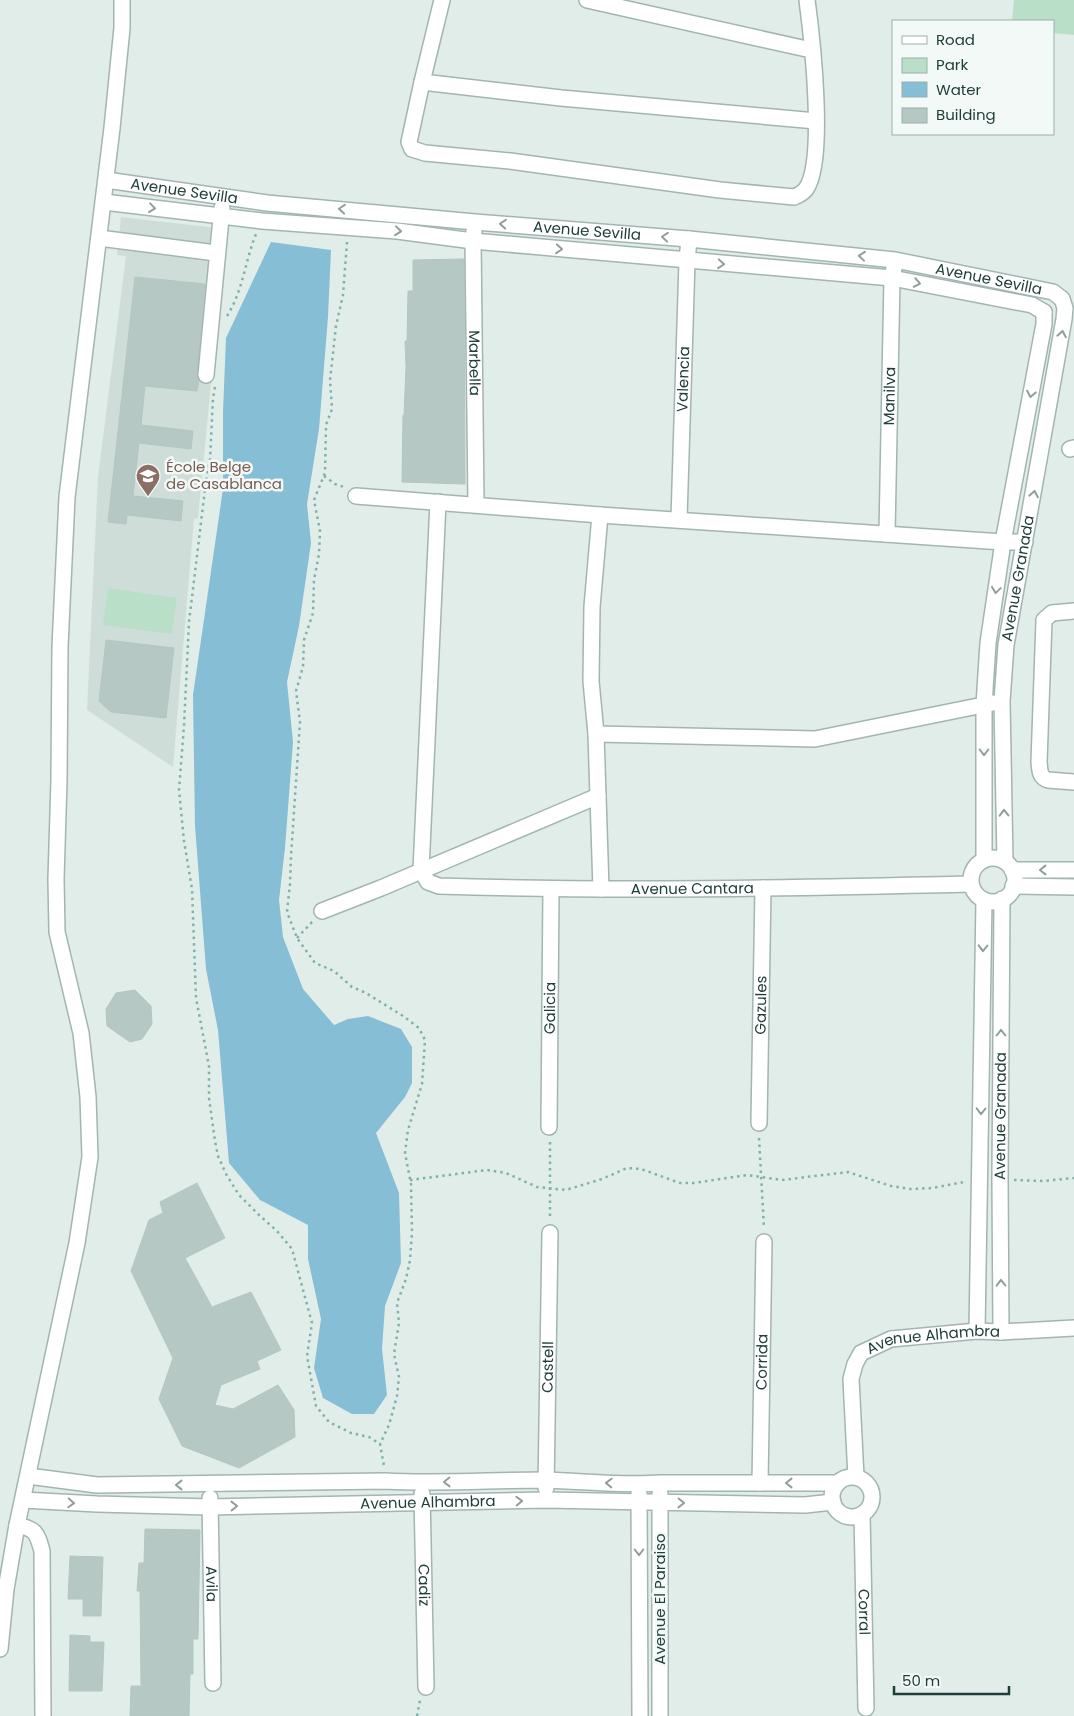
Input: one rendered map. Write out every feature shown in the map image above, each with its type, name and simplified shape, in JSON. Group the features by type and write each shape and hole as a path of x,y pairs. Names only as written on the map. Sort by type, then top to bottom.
{"street":[{"path":"0,1649 6,1589 17,1525 77,1243 90,1157 88,1097 80,1034 57,932 56,879 60,647 67,497 104,202 121,38 122,0"},
{"path":"442,0 409,142 410,147 415,150 425,153 510,161 782,197 794,197 802,194 811,181 814,168 815,76 807,0"},
{"path":"587,0 811,50"},
{"path":"422,82 561,98 816,121"},
{"name":"Avenue Sevilla","path":"106,180 277,204 475,222 689,238 895,260 1048,290 1062,299"},
{"path":"211,377 216,253 223,197"},
{"name":"Avenue Sevilla","path":"104,202 220,222 262,221 397,231 473,241 892,278 1032,306 1044,312"},
{"name":"Marbella","path":"475,222 473,241 476,504"},
{"path":"99,238 216,253"},
{"name":"Valencia","path":"679,520 689,238"},
{"name":"Manilva","path":"887,534 892,278 895,260"},
{"path":"1044,312 1062,299"},
{"name":"Avenue Granada","path":"1008,866 1002,701 1006,645 1064,319 1065,308 1062,299"},
{"name":"Avenue Granada","path":"984,860 984,705 988,643 1003,542 1044,324 1044,312"},
{"path":"356,496 600,515 1025,542"},
{"path":"421,870 438,502"},
{"path":"600,515 592,626 591,680 596,734 601,889"},
{"path":"1074,611 1052,613 1044,620 1039,762 1040,774 1044,779 1074,782"},
{"path":"596,734 815,739 1002,701"},
{"path":"322,911 598,796"},
{"path":"991,858 998,858 1008,866 1014,875 1011,892 996,901 984,900 977,894 971,884 973,870 977,864 991,858"},
{"path":"1008,866 1074,870"},
{"name":"Avenue Cantara","path":"421,870 428,882 439,886 551,890 971,884"},
{"path":"1013,886 1074,887"},
{"name":"Gazules","path":"759,1123 763,888"},
{"name":"Galicia","path":"550,1127 551,890"},
{"name":"Avenue Granada","path":"1001,1332 1002,899"},
{"name":"Avenue Granada","path":"977,1331 984,900"},
{"name":"Castell","path":"546,1500 550,1233"},
{"name":"Corrida","path":"760,1483 764,1242"},
{"name":"Avenue Alhambra","path":"856,1477 851,1379 855,1364 861,1353 890,1339 977,1331 1001,1332 1074,1328"},
{"name":"Avenue Alhambra","path":"28,1476 97,1485 385,1481 422,1483 545,1480 639,1484 660,1482 838,1483"},
{"path":"856,1477 867,1482 872,1493 872,1503 862,1514 853,1517 844,1515 836,1509 833,1502 833,1492 838,1483 845,1478 856,1477"},
{"name":"Avenue El Paraiso","path":"660,1482 660,1716"},
{"name":"Cadiz","path":"422,1483 426,1687"},
{"name":"Avila","path":"209,1484 213,1683"},
{"name":"Avenue El Paraiso","path":"639,1484 640,1716"},
{"name":"Avenue Alhambra","path":"23,1500 210,1507 546,1500 805,1505 833,1502"},
{"name":"Corral","path":"862,1514 866,1708"},
{"path":"17,1525 28,1527 36,1534 42,1551 43,1716"}],"path":[{"path":"226,318 235,303 251,247 262,221"},
{"path":"346,228 347,249 344,296 336,326 330,380 332,409 326,425 324,476 314,500 320,530 320,554 314,580 313,613 304,640 302,667 296,691 300,722 287,912 297,938 315,963 334,971 352,987 366,993 403,1016 419,1028 425,1040 422,1084 408,1130 405,1153 410,1180 412,1232 410,1260 398,1303 399,1323 394,1354 398,1377 397,1396 380,1444 384,1460 385,1481"},
{"path":"211,377 213,398 210,460 188,622 184,726 179,790 184,841 192,889 196,998 209,1066 209,1098 215,1141 218,1156 239,1195 277,1231 292,1249 312,1323 307,1356 316,1406 330,1422 351,1433 368,1437 380,1444"},
{"path":"324,476 335,484 343,486 356,496"},
{"path":"297,938 322,911"},
{"path":"759,1123 764,1242"},
{"path":"550,1127 550,1233"},
{"path":"410,1180 487,1170 506,1174 537,1187 566,1190 602,1179 627,1168 641,1169 680,1183 694,1183 747,1175 782,1180 848,1172 891,1186 910,1188 932,1188 980,1179"},
{"path":"1000,1179 1044,1181 1074,1178"}],"shaded area":[{"name":"École Belge de Casablanca","path":"121,217 226,229 198,518 194,519 173,767 87,710 98,477 126,256 117,255"}],"green space":[{"path":"1014,0 1074,0 1074,35 1054,33 1054,20 1012,20"},
{"path":"108,588 177,598 172,634 103,625"}],"water":[{"path":"271,242 331,250 319,429 307,504 311,543 299,626 287,682 293,742 279,900 283,937 303,989 334,1025 348,1019 368,1016 401,1029 412,1047 412,1083 405,1097 376,1133 399,1193 401,1263 385,1306 382,1349 387,1395 374,1414 352,1414 323,1398 314,1368 321,1319 308,1259 308,1225 260,1200 229,1163 218,1030 206,969 195,826 193,695 223,489 223,412 226,338"}],"building":[{"path":"464,259 465,484 402,482 406,367 405,341 407,341 408,291 413,291 413,260"},
{"path":"135,277 205,284 197,391 145,386 141,425 193,431 191,449 139,443 133,496 183,501 181,521 127,515 126,524 108,522"},
{"path":"106,640 174,648 166,718 111,712 99,701"},
{"path":"135,990 151,1006 152,1024 142,1039 130,1042 107,1026 106,1009 116,993"},
{"path":"197,1183 225,1238 185,1258 212,1307 251,1292 281,1350 257,1361 260,1369 221,1385 215,1405 233,1409 278,1385 294,1410 295,1437 239,1468 182,1446 159,1399 173,1358 131,1271 149,1220 163,1213 160,1202"},
{"path":"145,1529 200,1530 198,1639 193,1639 193,1674 190,1674 189,1716 130,1716 131,1686 141,1686 140,1591 137,1591 139,1563 144,1563"},
{"path":"70,1556 103,1557 101,1616 83,1616 83,1599 68,1599"},
{"path":"70,1635 90,1636 90,1642 104,1642 102,1691 69,1691"}],"place":[{"name":"École Belge de Casablanca","path":"148,497"}]}
